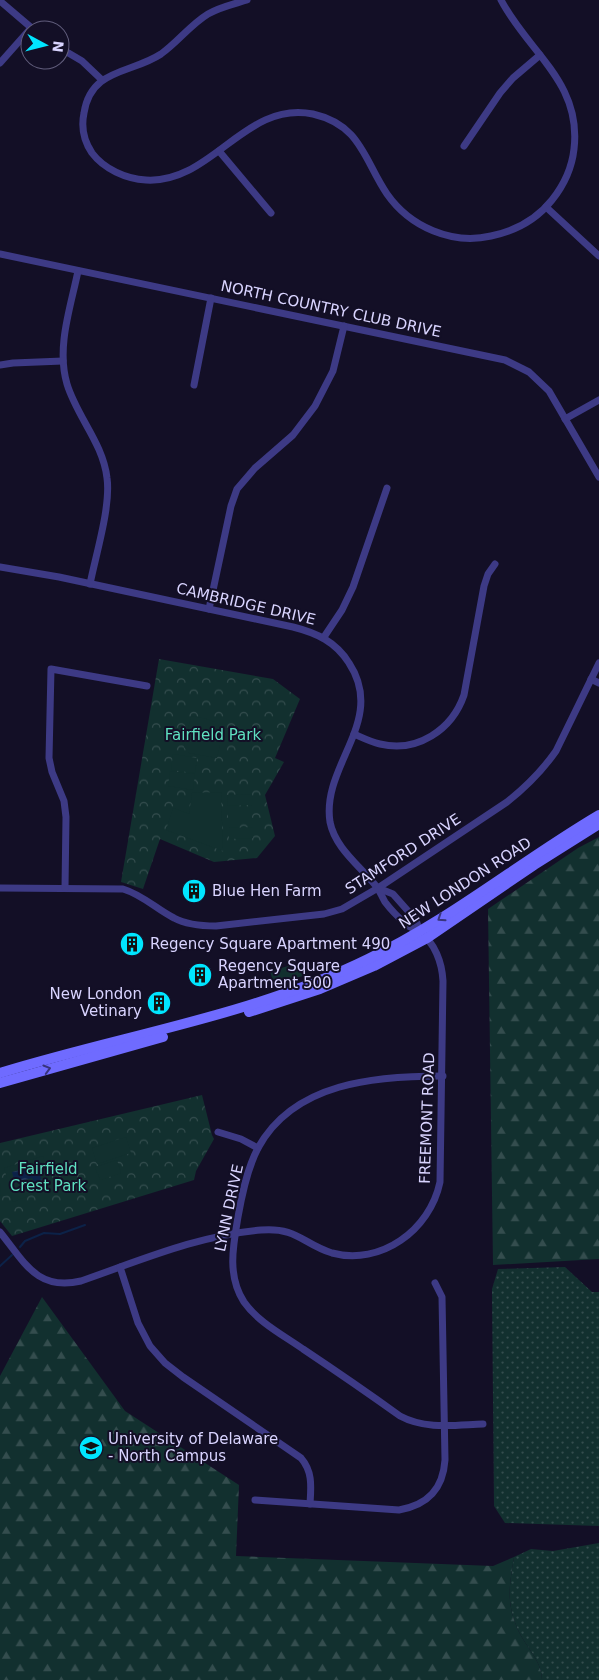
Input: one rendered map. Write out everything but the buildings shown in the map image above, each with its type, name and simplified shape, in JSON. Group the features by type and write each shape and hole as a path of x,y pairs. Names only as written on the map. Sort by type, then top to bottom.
{"main road":[{"name":"NEW LONDON ROAD","path":"0,1073 71,1052 185,1024 256,1003 307,985 423,935 599,815"},
{"name":"NEW LONDON ROAD","path":"0,1083 305,995 374,966 599,824"}],"street":[{"path":"247,0 210,14 154,58 112,74 102,80 88,98 85,106 83,132 90,149 107,167 136,179 165,179 190,171 266,119 283,114 305,113 330,120 352,135 364,150 379,180 395,204 412,219 432,231 466,239 494,236 521,226 546,207 568,174 573,155 575,135 573,114 566,94 555,74 511,17 501,0"},
{"path":"0,1 22,20"},
{"path":"0,63 20,42"},
{"path":"70,54 82,61 102,80"},
{"path":"464,146 500,93 513,78 540,55"},
{"path":"219,151 271,213"},
{"path":"546,207 599,256"},
{"name":"NORTH COUNTRY CLUB DRIVE","path":"0,254 487,356 512,363 529,372 543,384 555,401 599,477"},
{"path":"78,271 66,333 63,360 67,385 98,446 108,480 107,502 90,584"},
{"path":"194,385 211,298"},
{"path":"209,609 231,506 237,489 251,472 293,435 315,406 333,371 344,326"},
{"path":"0,366 13,363 63,360"},
{"path":"565,419 599,400"},
{"path":"324,638 342,610 353,587 388,488"},
{"path":"354,734 381,744 408,745 432,736 452,720 464,696 484,586 488,574 495,564"},
{"name":"CAMBRIDGE DRIVE","path":"0,567 294,627 324,638 346,657 359,683 360,712 354,734 332,790 329,807 331,823 341,847 378,888 385,902 408,926 423,935"},
{"name":"STAMFORD DRIVE","path":"0,888 123,889 140,895 175,919 194,925 210,926 333,912 351,905 378,888 507,802 525,787 547,764 556,751 599,663"},
{"path":"65,888 64,801 52,772 49,758 51,669 148,686"},
{"path":"591,679 599,683"},
{"name":"CAMBRIDGE DRIVE","path":"378,888 393,894 416,920 423,935"},
{"name":"FREEMONT ROAD","path":"0,1232 32,1270 49,1282 63,1284 73,1283 177,1248 259,1230 280,1230 298,1235 330,1252 357,1255 367,1255 385,1249 406,1237 427,1216 438,1192 441,1170 443,973 439,959 423,935"},
{"name":"LYNN DRIVE","path":"443,1076 394,1077 366,1080 318,1095 284,1116 258,1148 247,1178 235,1234 232,1266 236,1285 246,1304 260,1319 400,1416 415,1423 444,1425 483,1424"},
{"path":"218,1132 241,1139 258,1148"},
{"path":"120,1267 138,1322 157,1355 183,1377 300,1458 310,1475 310,1504"},
{"path":"255,1500 399,1510 426,1500 437,1489 443,1476 445,1460 442,1298 435,1283"}],"green space":[{"name":"Fairfield Park","path":"159,659 273,679 300,699 275,758 284,762 265,795 275,836 257,858 214,862 160,839 143,889 121,882"},
{"path":"191,716 210,720 219,727 221,739 217,758 189,753 184,747"},
{"path":"173,754 197,758 195,773 171,770"},
{"path":"170,771 195,774 193,790 168,786"},
{"path":"221,792 223,851 166,830 173,808 189,814 192,793"},
{"path":"252,794 252,805 228,806 227,795"},
{"path":"228,811 252,811 252,822 228,822"},
{"path":"253,827 253,838 229,839 229,828"},
{"path":"599,837 599,1259 493,1265 488,909 578,848"},
{"path":"303,962 306,975 274,985 270,971"},
{"name":"Fairfield Crest Park","path":"202,1095 214,1139 196,1171 194,1180 12,1236 0,1221 0,1143"},
{"path":"126,1137 131,1153 97,1164 92,1148"},
{"path":"43,1156 51,1187 13,1202 11,1195 0,1195 1,1183 7,1178 4,1168"},
{"path":"117,1160 121,1173 100,1180 95,1167"},
{"path":"565,1267 592,1292 599,1292 599,1526 505,1523 494,1506 492,1289 498,1269"},
{"path":"42,1297 125,1411 239,1485 236,1556 493,1566 514,1557 510,1583 513,1616 519,1632 539,1665 542,1680 0,1680 0,1376"},
{"path":"599,1543 599,1680 542,1680 539,1665 519,1632 513,1616 510,1583 514,1557 531,1549 553,1551"}],"water":[{"path":"38,1166 42,1182 36,1185 32,1178 15,1183 12,1172"}],"waterway":[{"path":"20,1247 25,1241 44,1233 60,1234 85,1225"},
{"path":"0,1266 12,1255"}],"place":[{"name":"Blue Hen Farm","path":"194,891"},
{"name":"Regency Square Apartment 490","path":"132,944"},
{"name":"Regency Square Apartment 500","path":"200,975"},
{"name":"New London Vetinary","path":"159,1003"},
{"name":"University of Delaware - North Campus","path":"91,1448"}]}
